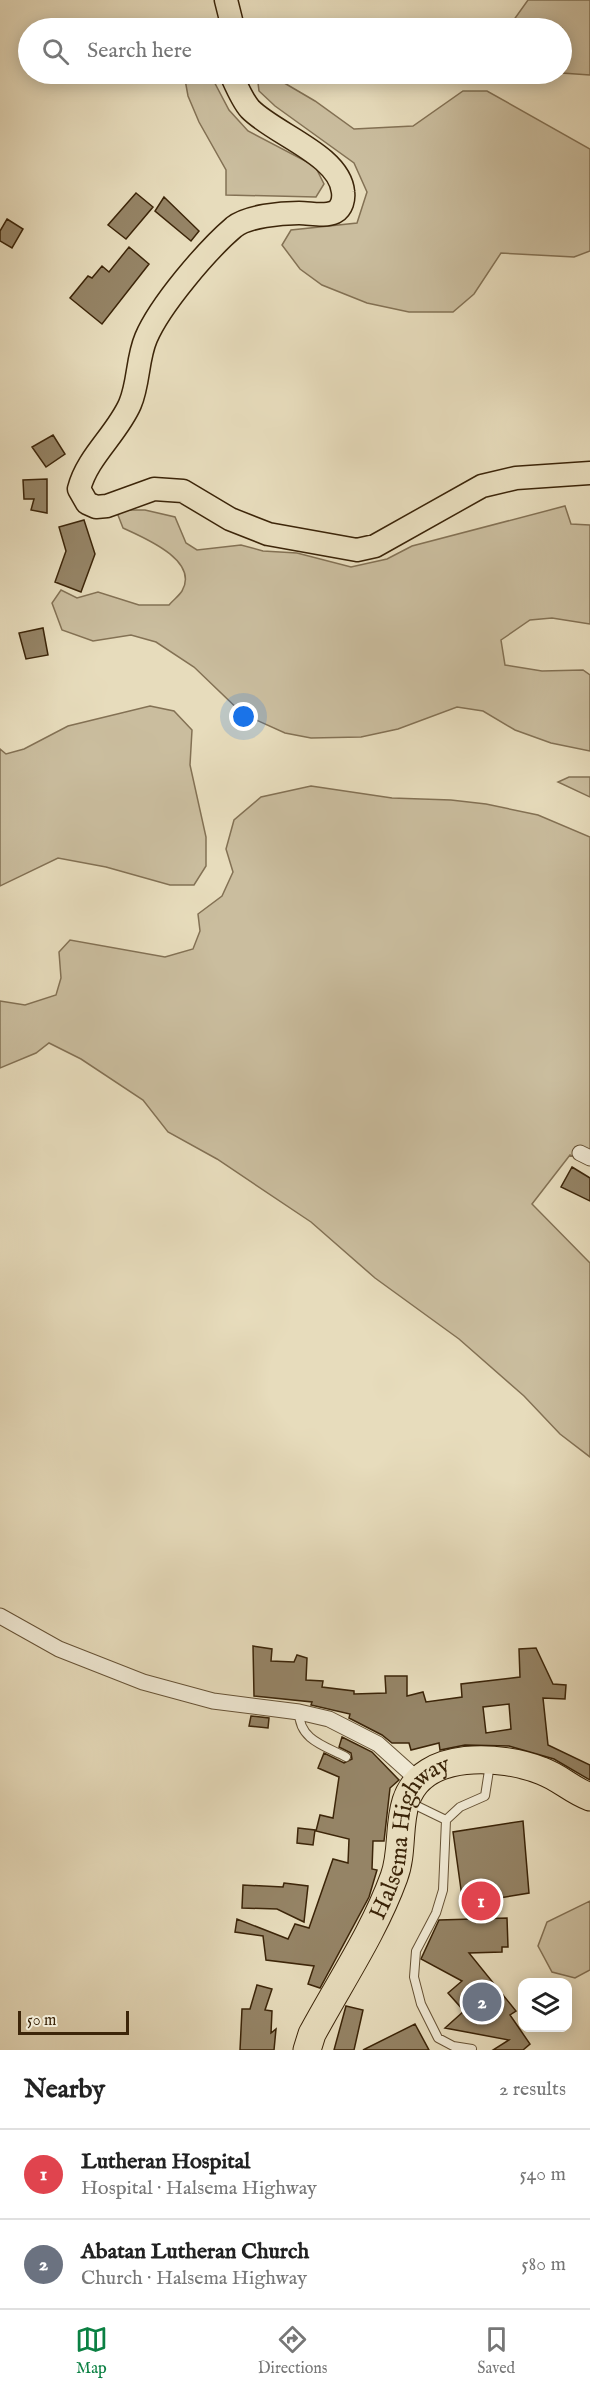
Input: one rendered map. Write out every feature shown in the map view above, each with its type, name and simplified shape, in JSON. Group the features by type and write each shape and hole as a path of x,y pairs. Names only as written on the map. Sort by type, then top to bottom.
{"highway":[{"name":"Halsema Highway","path":"307,2050 312,2034 366,1936 395,1875 412,1790 436,1769 461,1761 490,1760 543,1771 590,1797"}],"main road":[{"path":"226,0 230,18"},
{"path":"236,84 248,108 265,123 305,146 328,164 342,184 344,194 341,206 336,212 320,215 299,213 240,222 205,256 158,316 146,338 130,404 82,475 79,489 87,503 96,507 107,506 154,489 183,491 230,519 268,534 357,550 375,546 482,486 516,478 590,473"}],"street":[{"path":"0,1616 59,1649 143,1682 213,1701 299,1712 329,1719 370,1740 412,1790"}],"lane":[{"path":"299,1712 299,1723 304,1735 346,1757"},
{"path":"472,2049 453,2046 438,2038 421,2004 414,1977 416,1951 436,1913 443,1890 446,1820 460,1807 485,1796 490,1760"},
{"path":"412,1790 446,1820"}],"shaded area":[{"path":"528,0 590,0 590,75 572,74 572,18 515,18"},
{"path":"186,84 215,84 229,110 248,131 315,166 324,184 316,197 226,195 226,170 199,122 188,96"},
{"path":"258,84 286,84 315,101 354,129 413,126 463,91 487,91 590,149 590,251 574,257 501,253 474,294 453,312 409,312 367,303 322,285 300,269 282,245 291,230 357,223 367,192 354,163 275,106 259,91"},
{"path":"565,506 571,524 590,525 590,624 552,618 530,620 501,640 505,665 542,671 583,670 590,675 590,751 551,743 515,730 483,711 457,707 398,729 361,737 311,738 285,733 243,714 194,667 156,642 131,635 93,641 62,630 52,603 61,590 77,598 98,592 139,605 169,605 181,593 185,580 183,569 176,560 155,544 123,528 116,510 145,510 175,517 186,543 197,550 241,545 263,551 297,553 351,567 387,559 412,546"},
{"path":"150,706 174,711 192,730 190,765 206,837 206,866 194,885 170,885 106,867 58,858 0,886 0,749 6,754 24,749 68,726"},
{"path":"569,777 590,777 590,797 558,782"},
{"path":"311,786 392,798 486,804 538,815 590,837 590,1165 570,1155 532,1204 590,1263 590,1457 560,1434 524,1396 459,1339 375,1278 311,1222 217,1159 168,1132 143,1100 81,1059 49,1043 36,1053 0,1068 0,1001 25,1005 56,995 61,978 59,952 70,940 165,957 193,949 200,931 198,914 222,896 233,872 226,849 234,820 261,797"},
{"path":"590,1901 590,1970 575,1978 552,1972 538,1946 547,1922"}],"building":[{"path":"136,193 153,207 126,239 108,225"},
{"path":"164,197 199,231 191,241 155,211"},
{"path":"7,219 23,229 12,248 0,241 0,231"},
{"path":"129,247 149,264 102,324 70,298 88,276 92,278 102,266 109,272"},
{"path":"53,435 65,454 46,467 32,447"},
{"path":"47,479 47,513 31,510 34,499 24,499 23,480"},
{"path":"84,520 95,554 81,592 55,582 66,551 59,527"},
{"path":"43,628 48,655 26,659 19,633"},
{"path":"572,1167 590,1178 590,1201 561,1187"},
{"path":"253,1646 272,1649 271,1661 294,1662 297,1655 307,1658 306,1680 323,1681 322,1687 354,1691 354,1694 386,1693 385,1676 407,1676 407,1696 423,1692 426,1702 462,1697 461,1684 520,1677 519,1649 536,1648 553,1684 566,1685 565,1699 543,1698 548,1745 590,1765 590,1780 554,1759 509,1746 465,1745 440,1750 439,1743 411,1750 409,1743 392,1743 382,1735 349,1718 350,1714 311,1705 312,1702 254,1696","holes":["509,1704 511,1729 486,1733 483,1707"]},
{"path":"251,1716 269,1718 268,1728 249,1726"},
{"path":"342,1737 372,1752 399,1780 390,1788 384,1841 373,1841 372,1869 377,1870 369,1897 320,1988 308,1984 314,1966 266,1960 263,1936 235,1932 237,1919 288,1939 295,1924 309,1928 333,1859 348,1863 349,1839 316,1831 320,1815 333,1818 339,1777 318,1768 324,1753 344,1763 352,1759 351,1753 339,1747"},
{"path":"523,1821 529,1893 463,1904 453,1832"},
{"path":"298,1828 315,1830 313,1845 297,1843"},
{"path":"284,1883 308,1886 304,1922 277,1909 242,1908 243,1885 283,1887"},
{"path":"507,1918 508,1947 502,1947 502,1952 469,1953 516,2011 510,2015 518,2027 518,2032 522,2032 530,2044 523,2050 493,2050 509,2040 445,2028 464,2011 448,1993 462,1981 421,1959 439,1920"},
{"path":"257,1985 272,1989 265,2010 272,2011 271,2033 276,2029 274,2050 240,2050 242,2009 250,2009"},
{"path":"346,2006 363,2010 354,2050 334,2050"},
{"path":"415,2024 429,2050 363,2050"}],"place":[{"name":"Lutheran Hospital","path":"481,1901"},
{"name":"Abatan Lutheran Church","path":"482,2002"}]}
